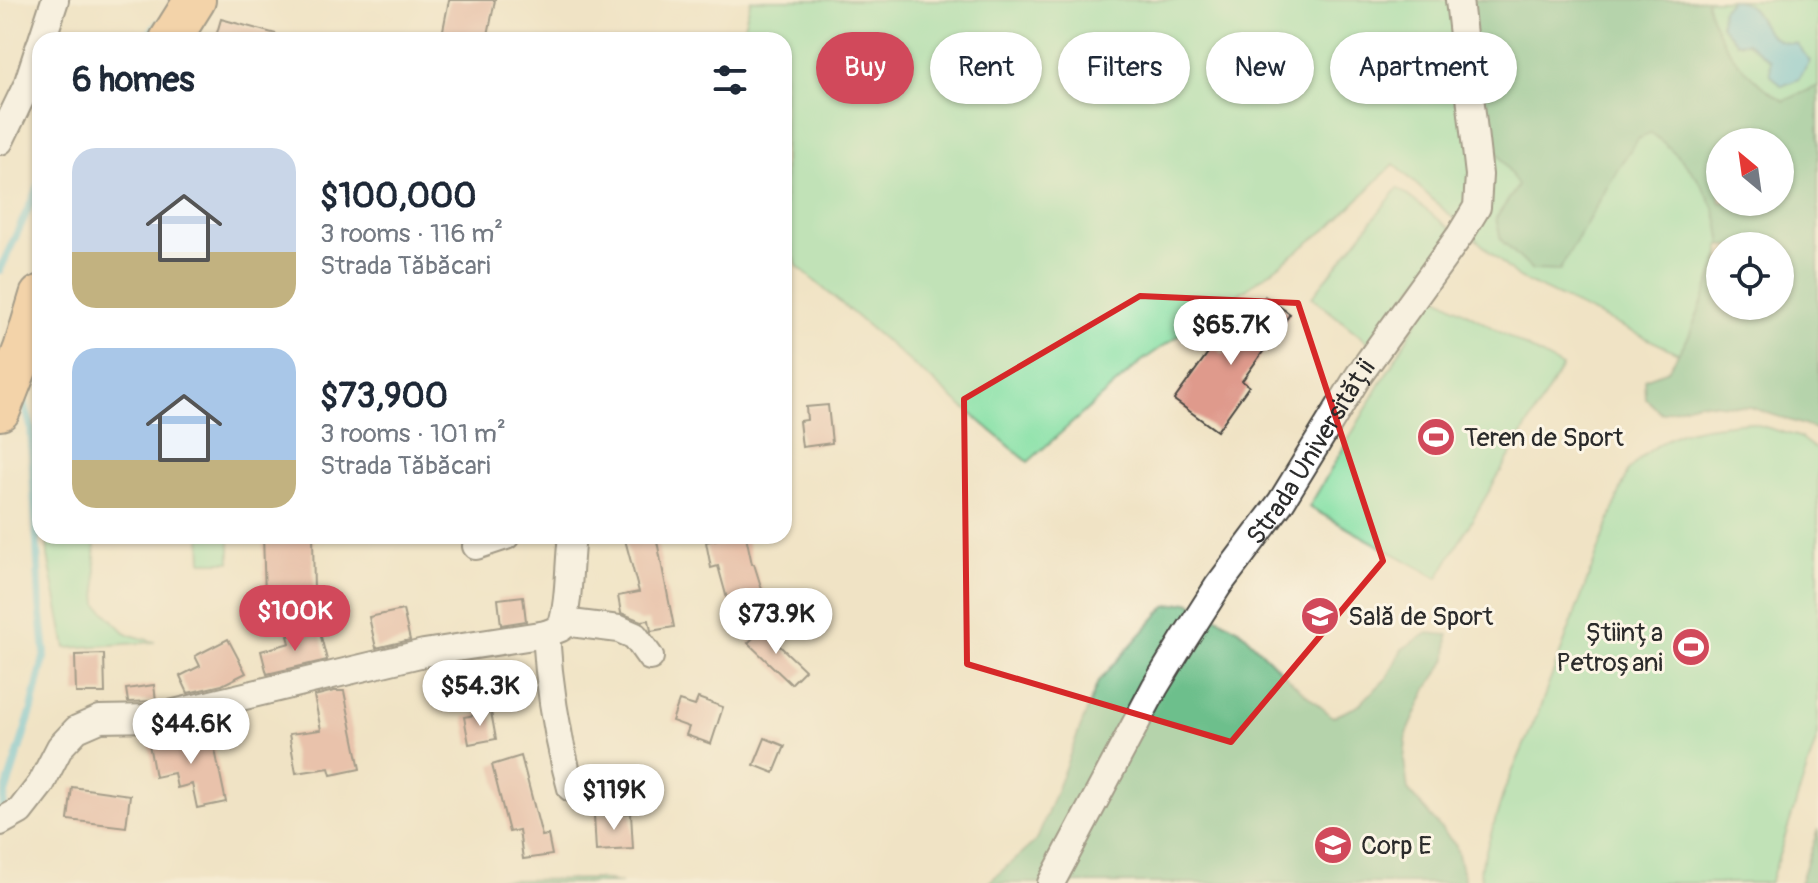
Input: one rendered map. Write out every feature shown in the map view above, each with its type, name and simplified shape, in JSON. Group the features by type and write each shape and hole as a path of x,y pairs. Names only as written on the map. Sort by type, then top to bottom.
{"main road":[{"path":"175,32 195,0"},
{"path":"3,396 32,322"}],"street":[{"path":"45,32 55,0"},
{"name":"Strada Universității","path":"1051,883 1155,687 1183,641 1218,586 1281,502 1359,375 1477,207 1479,175 1459,0"},
{"path":"0,141 32,70"},
{"path":"476,546 482,544"},
{"path":"571,544 548,675 558,740 571,788"},
{"path":"10,817 41,784 60,747 77,729 100,719 153,718 424,653 555,628 627,632 635,636 650,657"}],"highlighted area":[{"path":"1140,296 1298,303 1383,561 1231,742 967,664 964,399"}],"green space":[{"path":"751,0 1818,0 1818,410 1701,364 1517,277 1394,164 1331,226 1142,361 1028,462 797,266 792,247 792,32 742,32"},
{"path":"1468,0 1706,0 1725,45 1770,92 1784,101 1818,86 1818,430 1750,407 1698,402 1661,413 1645,398 1644,379 1668,370 1689,336 1706,292 1706,320 1794,320 1794,232 1720,232 1717,216 1794,216 1794,128 1706,128 1706,192 1679,157 1651,133 1638,139 1559,271 1532,270 1501,240 1496,218 1518,186 1485,131 1481,104 1517,104 1517,32 1472,32"},
{"path":"1398,188 1456,233 1369,343 1312,297"},
{"name":"Teren de Sport","path":"1433,294 1562,367 1438,578 1309,507"},
{"name":"Știința Petroșani","path":"1748,422 1799,437 1818,451 1818,735 1770,883 1482,883 1480,870 1504,791 1538,713 1628,471 1669,438 1696,429"},
{"path":"47,544 94,544 98,605 127,634 155,642 66,648"},
{"path":"201,544 230,544 230,562 202,562"},
{"path":"1189,602 1239,629 1296,686 1333,717 1358,706 1387,678 1402,649 1428,633 1448,635 1447,659 1427,689 1407,734 1404,760 1408,790 1456,846 1465,883 988,883 1037,840 1098,682 1166,606"},
{"path":"1818,829 1818,883 1800,883"},
{"path":"599,879 621,883 471,883 484,880"}],"water":[{"path":"1731,0 1740,1 1753,9 1765,29 1778,40 1797,44 1810,61 1799,79 1782,86 1771,75 1770,60 1747,42 1737,43 1721,25 1722,9"}],"building":[{"path":"449,0 495,0 489,32 443,32"},
{"path":"221,19 269,32 217,32"},
{"path":"1265,296 1290,314 1242,381 1249,386 1217,431 1174,400 1213,346 1223,354"},
{"path":"828,405 832,443 802,447 799,421 807,420 806,407"},
{"path":"263,544 313,544 314,593 265,595"},
{"path":"626,544 658,544 674,627 651,631 649,620 641,621 621,613 618,596 639,592"},
{"path":"706,544 748,544 764,596 729,606 718,566 711,568"},
{"path":"523,596 526,621 501,625 498,599"},
{"path":"403,610 410,640 376,648 369,617"},
{"path":"319,629 327,660 267,674 261,651 290,643 288,636"},
{"path":"762,629 805,670 791,684 748,643"},
{"path":"228,639 246,673 222,685 188,693 180,676 200,666 195,656"},
{"path":"104,654 105,693 76,693 75,655"},
{"path":"154,685 156,701 128,702 126,689"},
{"path":"344,691 360,769 331,775 329,768 296,773 289,734 321,730 314,696"},
{"path":"698,698 723,707 711,744 686,735 689,727 672,721 679,701 695,706"},
{"path":"491,712 496,739 469,744 464,717"},
{"path":"211,731 226,802 197,808 192,784 177,788 174,773 155,777 149,744"},
{"path":"765,738 785,746 774,773 754,765"},
{"path":"521,756 542,836 548,835 552,855 523,859 519,830 509,832 492,765"},
{"path":"72,787 130,795 126,827 68,820"},
{"path":"631,813 633,849 596,851 594,815"}],"waterway":[{"path":"151,32 159,23"},
{"path":"0,270 32,200"},
{"path":"22,394 31,427 32,447"},
{"path":"1,816 45,653 37,544"}],"place":[{"name":"Teren de Sport","path":"1436,437"},
{"name":"Sală de Sport","path":"1320,616"},
{"name":"Știința Petroșani","path":"1691,647"},
{"name":"Corp E","path":"1333,845"}]}
